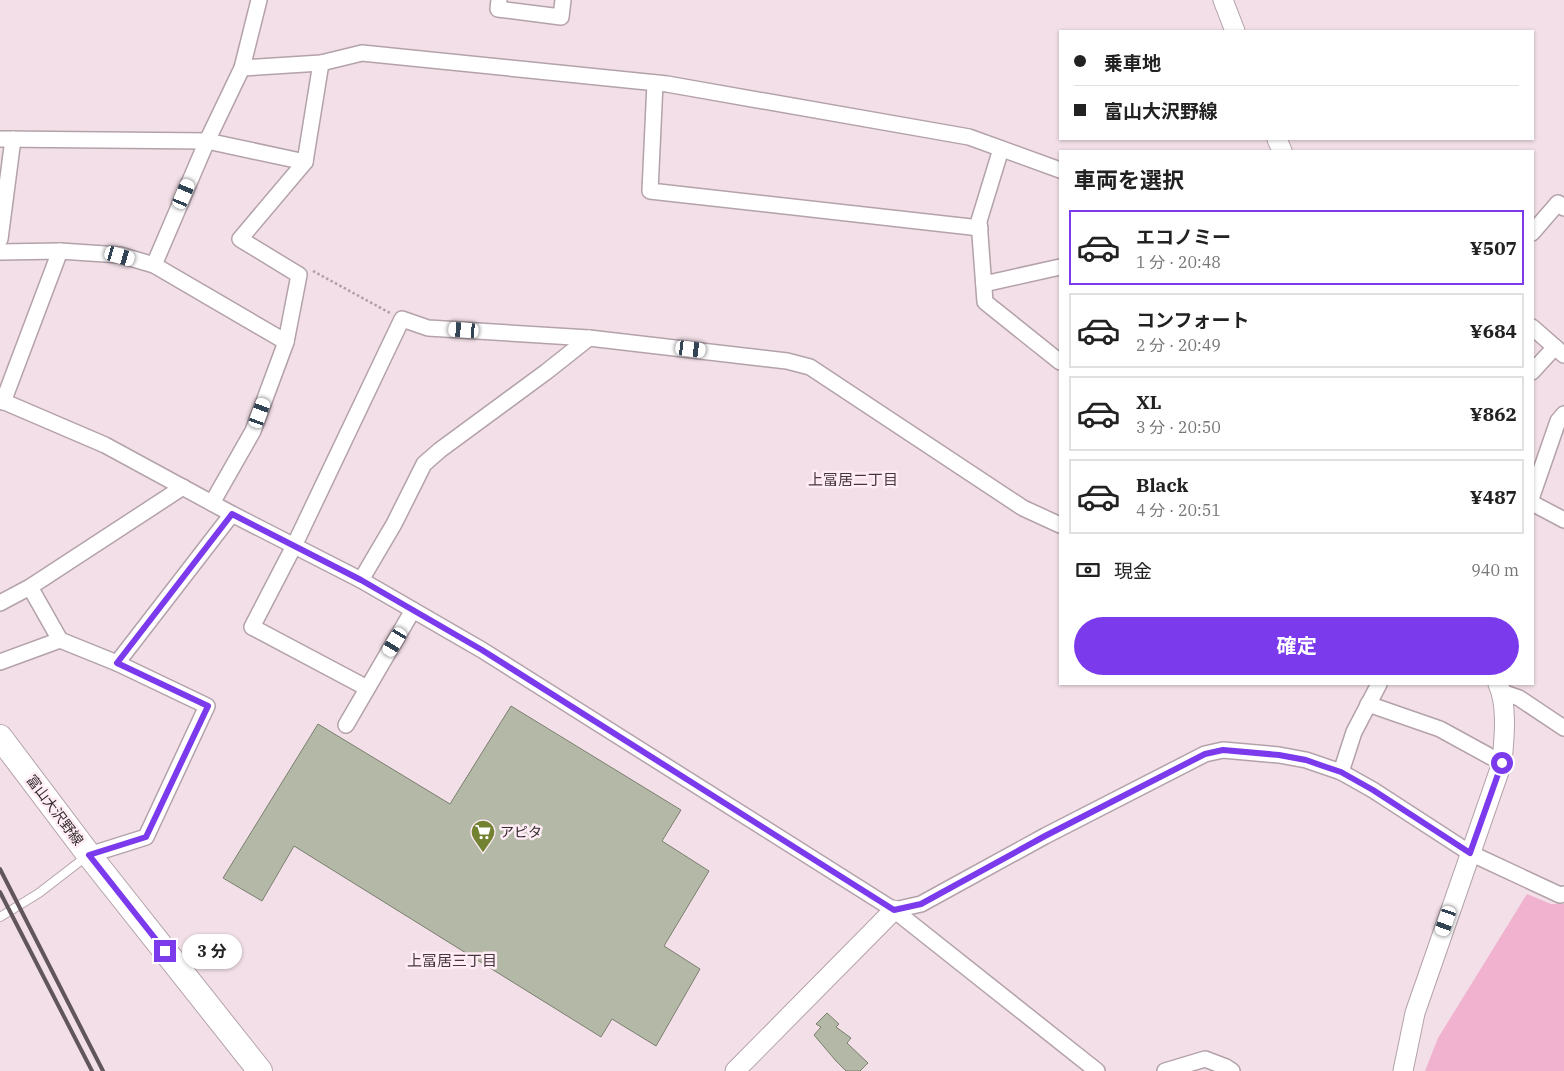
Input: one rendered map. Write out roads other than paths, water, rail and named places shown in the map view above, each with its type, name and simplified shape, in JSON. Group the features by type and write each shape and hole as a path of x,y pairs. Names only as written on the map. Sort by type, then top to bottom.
{"main road":[{"name":"富山大沢野線","path":"0,737 89,855 260,1071"}],"street":[{"path":"154,265 207,141 242,68 259,0"},
{"path":"500,0 498,9 561,17 564,0"},
{"path":"1223,0 1235,30"},
{"path":"242,68 321,63 362,54 655,82 970,137 1059,170"},
{"path":"212,503 253,431 286,342 299,275 240,239 305,162 321,63"},
{"path":"655,82 650,190 980,228"},
{"path":"0,240 7,139 207,141 305,162"},
{"path":"1001,149 979,222 985,302 1059,361"},
{"path":"1534,231 1558,203 1564,208"},
{"path":"0,252 60,251 120,256 154,265 286,342"},
{"path":"60,251 1,401 105,445 232,514 361,580 482,650 894,910 1097,1071"},
{"path":"984,284 1059,267"},
{"path":"367,688 252,627 294,546 402,319 428,328 589,338 787,361 810,367 1023,508 1059,525"},
{"path":"1534,329 1560,351 1534,370"},
{"path":"361,580 394,524 424,464 589,338"},
{"path":"1534,490 1558,421 1564,414"},
{"path":"0,603 30,587 183,487"},
{"path":"1534,504 1564,520"},
{"path":"117,663 232,514"},
{"path":"30,587 60,640 117,663 208,706 146,837 89,855"},
{"path":"346,724 413,610"},
{"path":"0,662 60,640"},
{"path":"1341,772 1354,732 1378,685"},
{"path":"1500,688 1519,698 1564,728"},
{"path":"1403,1071 1415,1013 1502,763 1504,729 1500,688"},
{"path":"1368,704 1440,729 1502,763"},
{"path":"735,1071 894,910 921,904 1045,836 1205,754 1223,750 1279,755 1306,760 1341,772 1373,790 1470,853 1560,895 1564,894"},
{"path":"1165,1071 1205,1059 1232,1071"}],"lane":[{"path":"0,917 39,892 89,855"}],"railway":[{"path":"0,869 103,1071"},
{"path":"0,892 92,1071"}],"place":[{"name":"アピタ","path":"483,853"}],"district":[{"name":"上冨居二丁目","path":"853,480"},
{"name":"上冨居三丁目","path":"452,961"}]}
